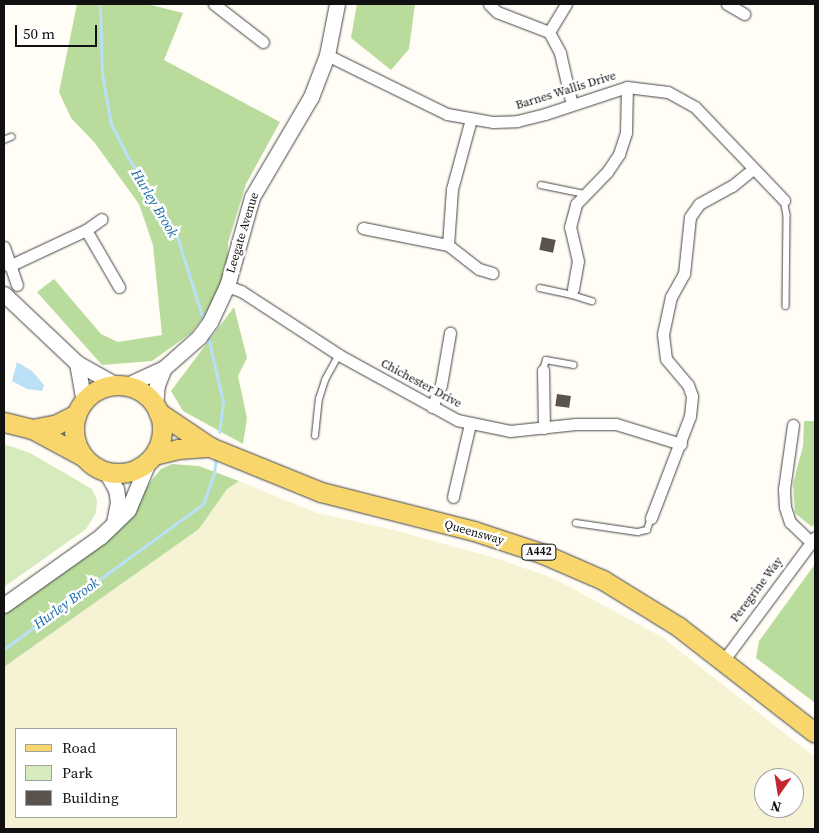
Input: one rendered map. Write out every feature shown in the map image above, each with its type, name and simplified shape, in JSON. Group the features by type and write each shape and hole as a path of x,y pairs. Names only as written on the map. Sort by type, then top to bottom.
{"main road":[{"path":"32,429 57,424 80,408 93,393 121,386"},
{"name":"A442","path":"121,386 147,397 157,409 215,449"},
{"path":"80,408 74,429 76,444 84,457"},
{"path":"152,458 162,427 157,409"},
{"path":"4,422 32,429 84,457 106,472 121,473 136,470 152,458 215,449"},
{"name":"Queensway","path":"215,449 321,492 474,531 541,553 603,580 679,628 723,660 815,733"}],"street":[{"path":"214,4 263,42"},
{"name":"Leegate Avenue","path":"121,386 164,368 201,335 210,322 227,286 252,197 291,135 327,56 337,4"},
{"path":"489,4 497,12 549,32 560,53 572,104"},
{"path":"549,32 566,4"},
{"path":"727,4 744,14"},
{"name":"Barnes Wallis Drive","path":"327,56 378,78 425,105 471,119 517,121 626,87 668,92 695,107 784,200"},
{"path":"573,292 578,261 570,226 576,204 607,172 618,154 626,133 626,87"},
{"path":"448,245 452,188 471,119"},
{"path":"651,518 661,485 681,444 690,416 692,396 688,385 666,359 663,334 671,297 684,274 690,217 700,204 732,186 753,169"},
{"path":"9,266 86,230 102,219"},
{"path":"363,228 448,245 479,269 497,272"},
{"path":"86,230 120,286"},
{"path":"4,247 9,266 10,289 77,363 121,386"},
{"name":"Chichester Drive","path":"227,286 241,291 339,355 432,407 470,424 510,431 616,424 681,444"},
{"path":"432,407 441,385 450,333"},
{"path":"77,363 80,408"},
{"path":"157,409 157,385 164,368"},
{"path":"543,370 540,386 544,428"},
{"path":"453,497 470,424"},
{"path":"793,425 784,489 785,507 790,522 813,540"},
{"path":"4,605 101,536 128,510 152,458"},
{"path":"106,472 116,489 118,502 114,522"},
{"name":"Peregrine Way","path":"723,660 813,540"}],"lane":[{"path":"4,140 11,136"},
{"path":"541,185 585,194"},
{"path":"784,200 787,215 786,306"},
{"path":"540,288 573,292 592,301"},
{"path":"315,436 319,400 325,380 339,355"},
{"path":"543,370 546,360 574,365"},
{"path":"576,523 638,532 647,530 651,518"}],"shaded area":[{"path":"239,481 317,513 394,530 495,558 553,578 662,637 815,757 815,829 4,829 4,667 199,529 227,489"}],"green space":[{"path":"77,4 147,4 183,13 164,60 280,122 246,184 228,243 227,286 191,333 152,361 102,365 37,292 54,279 101,334 118,342 162,335 153,245 139,204 94,142 71,118 59,92"},
{"path":"357,4 415,4 409,49 391,70 351,38"},
{"path":"234,307 247,358 238,376 247,418 243,444 183,411 171,391"},
{"path":"804,421 815,421 815,523 812,527 795,513 793,484 803,446"},
{"path":"4,444 30,453 92,489 97,500 96,513 86,529 4,587"},
{"path":"172,464 199,466 239,481 227,489 199,529 4,667 4,611 127,521 151,481 161,469"},
{"path":"815,564 815,703 756,658 759,641"}],"water":[{"path":"17,362 32,371 44,385 42,391 27,389 12,381"}],"building":[{"path":"542,237 556,240 553,253 539,250"},
{"path":"557,394 571,396 569,408 555,406"}],"waterway":[{"name":"Hurley Brook","path":"100,4 102,74 111,124 127,156 175,230 204,322"},
{"name":"Hurley Brook","path":"207,333 223,401 219,432"},
{"name":"Hurley Brook","path":"4,649 203,504 214,473 216,456"}]}
